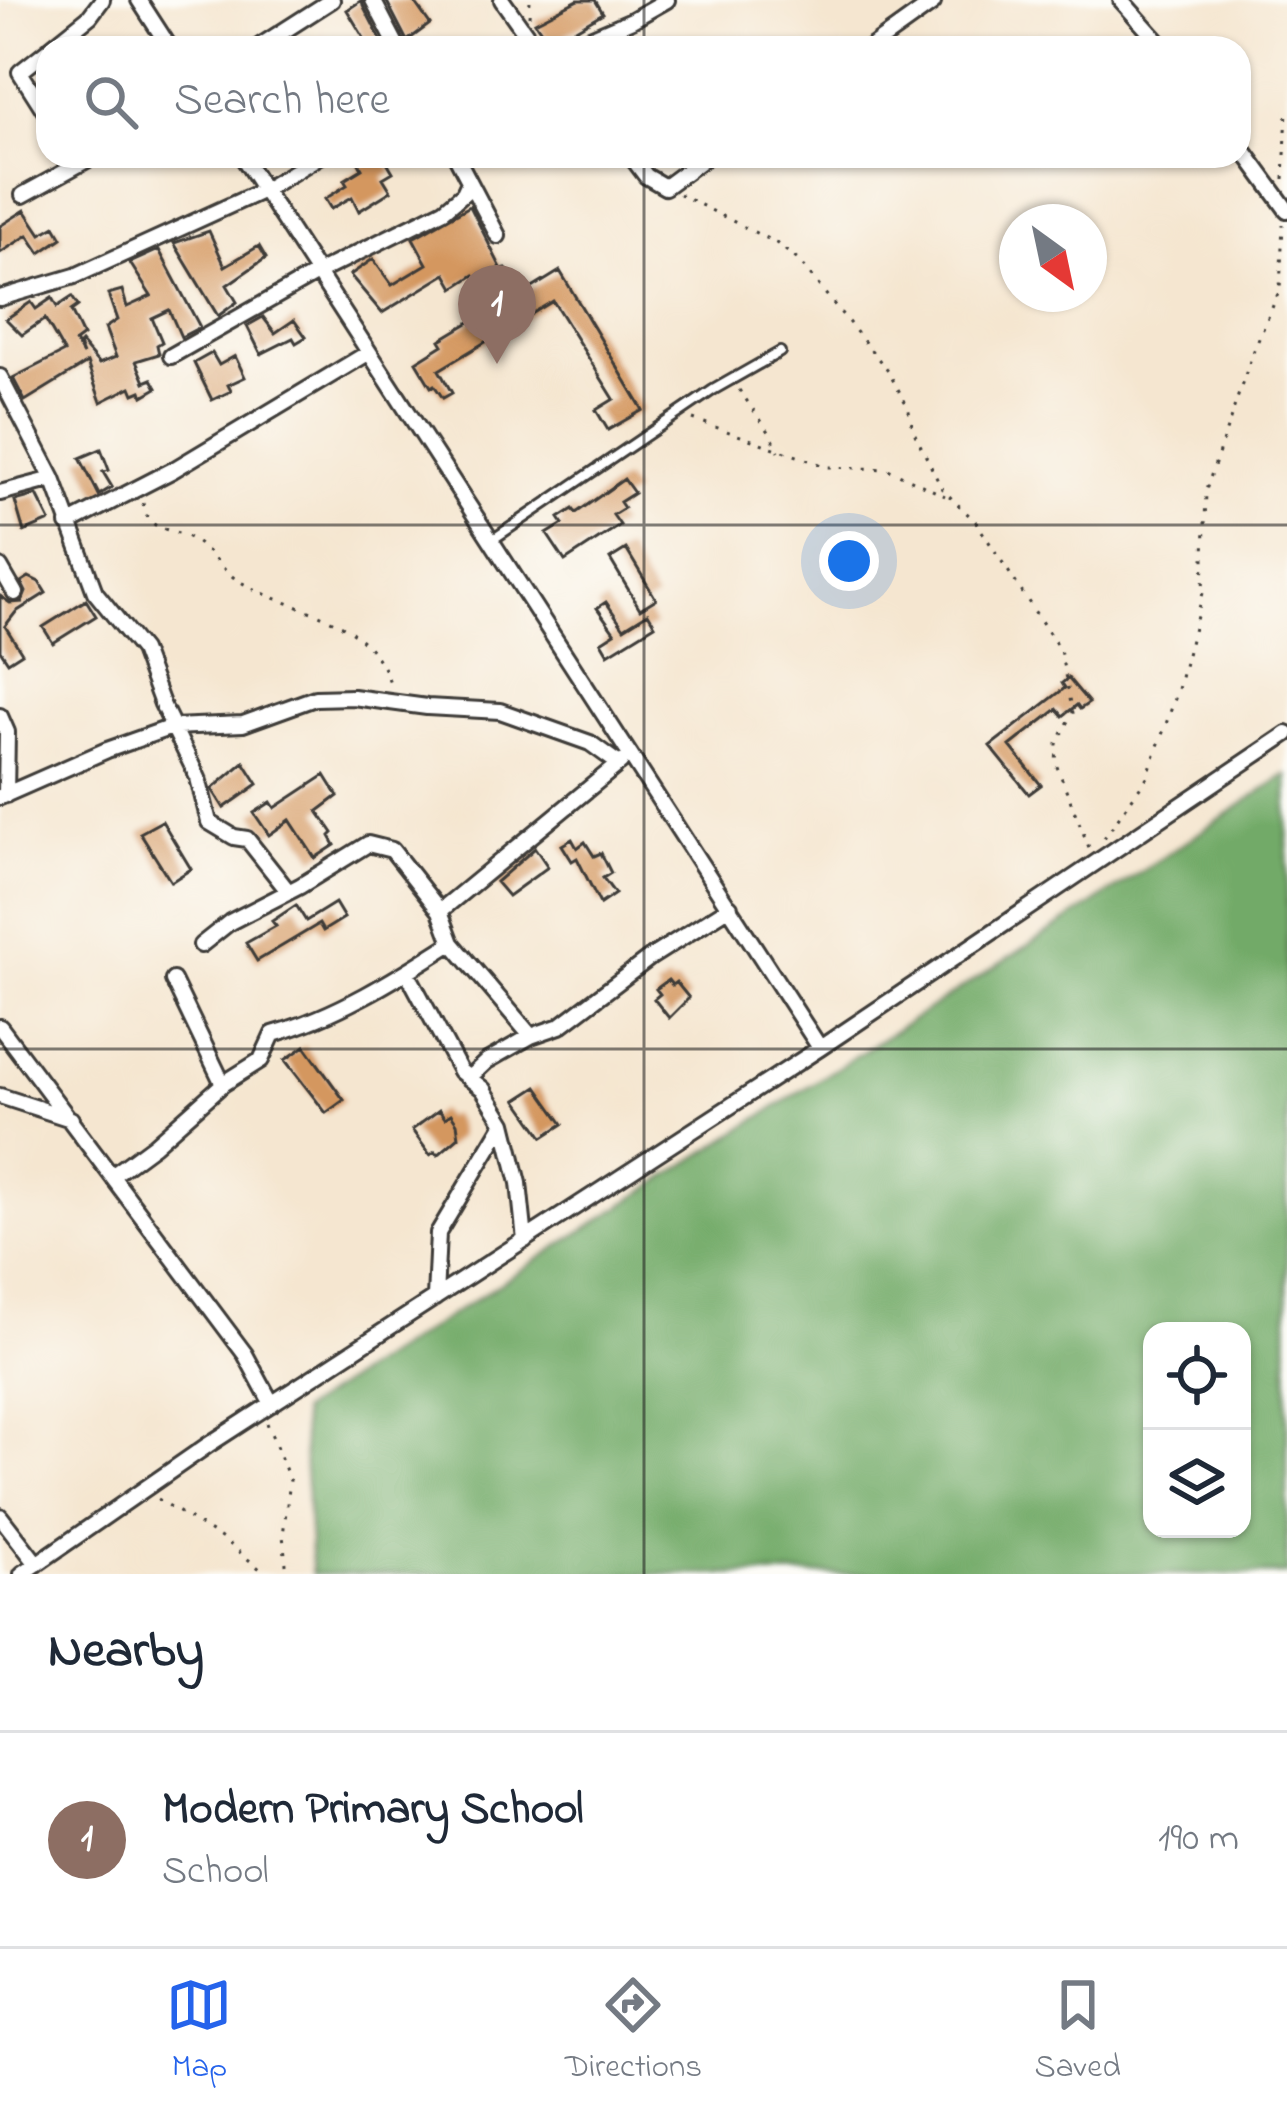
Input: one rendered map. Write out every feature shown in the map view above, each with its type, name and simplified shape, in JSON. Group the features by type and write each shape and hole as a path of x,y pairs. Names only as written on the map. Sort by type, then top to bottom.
{"street":[{"path":"65,36 102,0"},
{"path":"139,0 162,36"},
{"path":"276,36 332,0"},
{"path":"373,0 392,36"},
{"path":"502,0 528,36"},
{"path":"596,36 667,0"},
{"path":"1121,0 1152,36"},
{"path":"887,36 933,3"},
{"path":"36,59 20,72 36,97"},
{"path":"1251,160 1285,207"},
{"path":"22,195 62,168"},
{"path":"250,168 820,1048"},
{"path":"0,298 75,276 264,190 300,168"},
{"path":"462,168 498,236"},
{"path":"640,168 665,187 691,168"},
{"path":"171,356 317,273 444,210 470,182"},
{"path":"68,524 150,482 368,353"},
{"path":"0,377 53,479 95,592 142,650 198,778 209,822 234,838 247,839 288,891"},
{"path":"0,494 53,479"},
{"path":"0,567 15,593"},
{"path":"0,716 7,731 3,796 172,727 243,724 315,698 500,711 590,743 619,764"},
{"path":"22,1574 140,1491 820,1048 1287,734"},
{"path":"440,911 632,753"},
{"path":"201,945 230,922 368,844 392,850 440,911 452,943 531,1036"},
{"path":"471,1076 531,1036 560,1026 651,957 730,908"},
{"path":"112,1176 223,1084 261,1060 273,1034 332,1012 452,943"},
{"path":"407,972 460,1071 471,1076 504,1124 519,1184 525,1240"},
{"path":"173,980 223,1084"},
{"path":"0,1027 245,1354 267,1407"},
{"path":"0,1096 71,1119"},
{"path":"435,1298 438,1233 504,1124"},
{"path":"0,1516 37,1564"}],"lane":[{"path":"491,541 730,380 780,352"}],"path":[{"path":"1096,863 1107,830 1148,777 1177,693 1203,592 1206,490 1280,289 1287,109"},
{"path":"665,187 776,243 811,272 888,371 908,407 923,452 950,499"},
{"path":"730,380 779,452"},
{"path":"680,414 828,467 888,469 950,499 976,521 1060,650 1073,713 1057,744 1056,764 1096,863"},
{"path":"150,482 142,505 146,518 157,528 190,538 238,580 364,638 377,654 397,701"},
{"path":"267,1407 290,1481 283,1535 286,1574"},
{"path":"140,1491 176,1507 266,1574"}],"green space":[{"path":"1287,774 1287,1574 312,1574 301,1411 1090,906"}],"building":[{"path":"362,0 379,36 363,36 347,10"},
{"path":"386,0 413,0 430,24 414,36 404,36"},
{"path":"578,0 595,0 603,13 564,36 545,36 535,22"},
{"path":"391,168 393,172 383,178 391,191 359,211 352,197 331,209 325,199 362,169"},
{"path":"470,206 502,270 506,269 521,295 560,271 643,410 608,430 596,410 614,399 553,301 439,370 452,393 443,398 431,387 416,362 443,345 440,340 493,308 474,275 454,288 446,274 382,313 350,275 373,259 392,285 427,264 413,238"},
{"path":"25,210 41,234 55,226 62,238 40,253 28,235 0,253 0,226"},
{"path":"209,231 225,266 259,246 266,258 227,285 237,302 218,316 174,243"},
{"path":"159,250 200,327 181,337 169,310 152,318 162,342 157,345 159,354 136,361 145,382 152,379 157,388 143,396 141,391 134,394 131,387 101,402 87,363 25,401 13,378 64,352 45,319 22,335 6,319 31,302 36,309 52,298 57,307 72,297 78,306 71,311 83,336 75,342 83,355 81,343 99,364 116,357 105,328 117,320 108,294 122,290 127,307 151,296 130,263"},
{"path":"263,317 275,333 294,320 306,337 296,343 293,338 261,354 247,326"},
{"path":"212,353 219,365 235,356 245,377 212,400 194,363"},
{"path":"101,449 109,470 103,472 112,487 99,495 80,458"},
{"path":"624,479 634,493 620,502 624,508 613,515 620,525 565,561 547,534 563,524 559,518 573,509 576,513"},
{"path":"37,495 50,521 24,532 15,501"},
{"path":"626,549 656,599 640,609 610,559"},
{"path":"29,577 46,593 16,612 5,626 22,653 8,662 0,650 0,596 10,603 22,602 26,592 21,582"},
{"path":"86,600 96,616 53,643 43,627"},
{"path":"606,602 624,628 648,613 655,625 608,654 601,642 615,633 597,608"},
{"path":"1068,678 1089,703 1063,716 1057,709 1010,746 1041,785 1029,794 990,746 1065,688 1062,683"},
{"path":"244,762 258,784 224,808 212,789"},
{"path":"325,775 338,796 318,811 335,845 315,858 290,820 269,835 254,813 271,802 275,808"},
{"path":"162,821 191,869 171,882 140,833"},
{"path":"572,839 577,848 585,842 594,856 601,853 611,873 603,878 615,894 600,904 577,858 572,861 562,845"},
{"path":"535,848 548,867 508,896 496,882"},
{"path":"335,903 344,918 323,931 319,924 257,961 246,943 276,926 272,921 296,905 306,921"},
{"path":"668,980 672,985 676,982 689,998 669,1018 654,999 660,994 656,989"},
{"path":"305,1046 344,1100 326,1113 285,1060"},
{"path":"537,1087 563,1124 543,1137 517,1100"},
{"path":"439,1110 445,1118 451,1114 459,1137 438,1155 430,1155 412,1130"}],"place":[{"name":"Modern Primary School","path":"497,364"}]}
